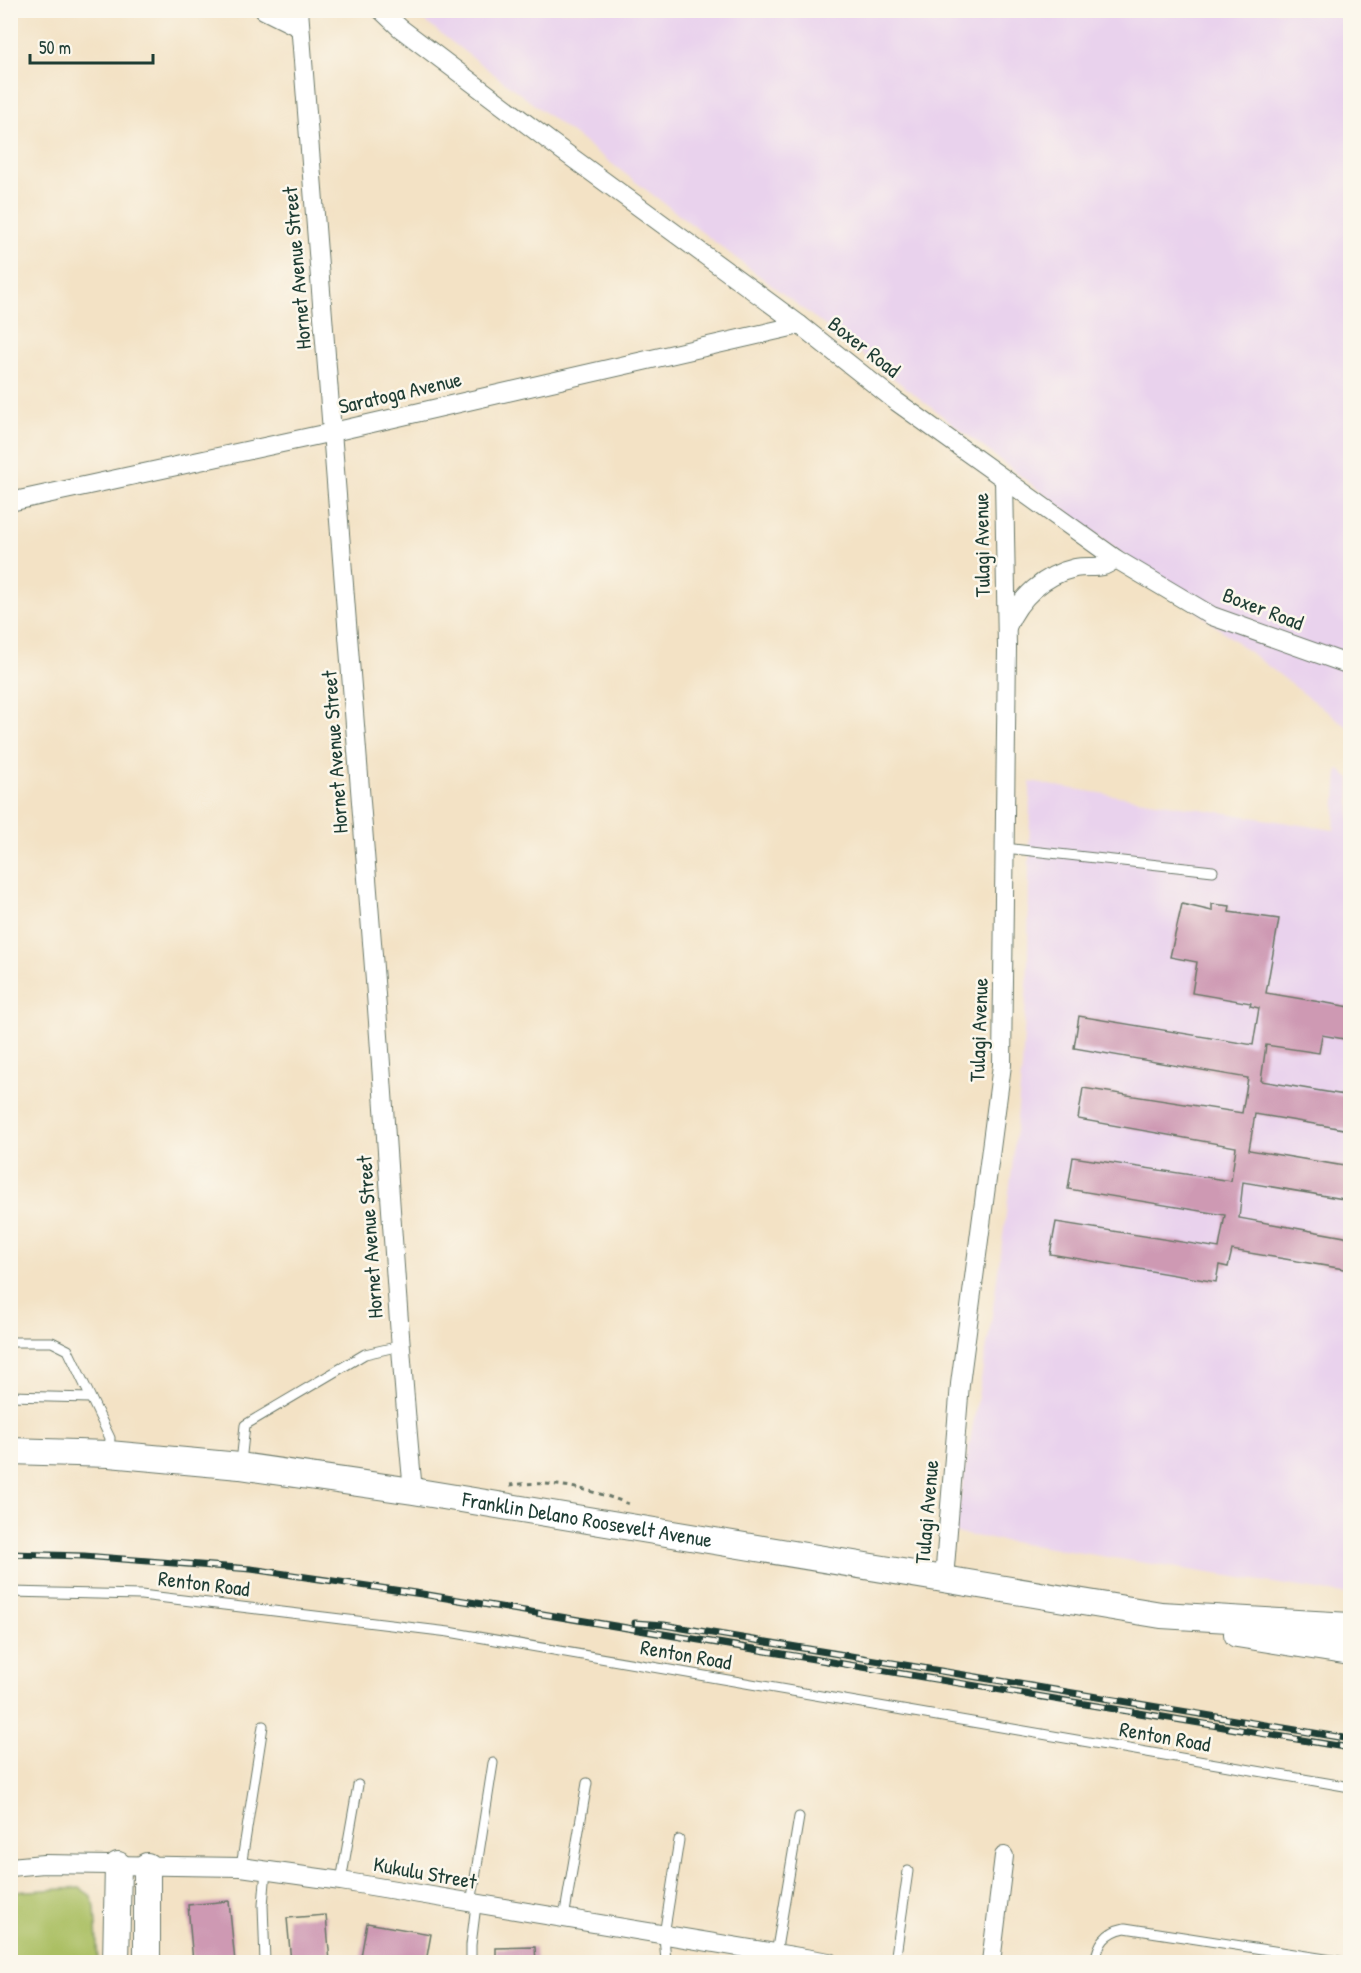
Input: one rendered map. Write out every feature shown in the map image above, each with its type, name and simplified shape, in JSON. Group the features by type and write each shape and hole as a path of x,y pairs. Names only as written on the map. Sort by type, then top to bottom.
{"main road":[{"name":"Franklin Delano Roosevelt Avenue","path":"10,1451 109,1454 240,1466 413,1491 1161,1615 1350,1626"},
{"name":"Franklin Delano Roosevelt Avenue","path":"1161,1615 1217,1630 1350,1652"},
{"path":"116,1962 118,1865"},
{"path":"147,1866 147,1962"}],"street":[{"path":"264,10 300,19"},
{"name":"Boxer Road","path":"381,10 400,28 800,325 897,402 1116,559 1212,616 1350,665"},
{"name":"Hornet Avenue Street","path":"300,19 374,961 400,1346 413,1491"},
{"name":"Saratoga Avenue","path":"10,502 333,432 800,325"},
{"name":"Tulagi Avenue","path":"944,1580 960,1384 1002,1065 1006,632 1004,479"},
{"path":"1006,632 1011,619 1027,596 1049,578 1075,568 1103,566 1116,559"},
{"path":"991,1962 1004,1856"},
{"name":"Kukulu Street","path":"10,1867 44,1864 241,1867 341,1881 829,1962"}],"lane":[{"path":"1005,848 1213,871"},
{"path":"10,1342 52,1342 68,1350 110,1438 109,1454"},
{"path":"240,1466 245,1425 365,1354 400,1346"},
{"path":"10,1396 90,1398"},
{"name":"Renton Road","path":"10,1592 141,1595 450,1632 1350,1787"},
{"path":"241,1867 263,1726"},
{"path":"471,1962 474,1904 493,1763"},
{"path":"564,1918 587,1783"},
{"path":"341,1881 358,1785"},
{"path":"776,1954 799,1817"},
{"path":"666,1962 664,1935 678,1840"},
{"path":"265,1962 263,1905 266,1870"},
{"path":"895,1962 908,1871"},
{"path":"1095,1962 1097,1949 1106,1936 1125,1928 1345,1962"}],"path":[{"path":"508,1485 528,1483 558,1485 602,1494 629,1504"}],"shaded area":[{"path":"411,11 1350,11 1350,729 824,325"},
{"path":"1338,769 1350,778 1350,1595 954,1533 991,1322 1012,1170 1022,1067 1028,965 1030,782 1334,830"}],"green space":[{"path":"80,1888 90,1895 95,1907 98,1962 11,1962 11,1892"}],"building":[{"path":"1182,904 1212,911 1212,904 1230,906 1229,912 1279,919 1266,993 1350,1007 1350,1040 1322,1035 1319,1053 1266,1045 1261,1081 1350,1096 1350,1130 1255,1114 1249,1150 1350,1167 1350,1200 1243,1182 1239,1218 1350,1238 1350,1270 1232,1250 1228,1267 1219,1265 1216,1282 1050,1254 1056,1222 1219,1248 1225,1215 1068,1189 1073,1157 1231,1181 1236,1147 1078,1119 1083,1088 1242,1113 1248,1078 1074,1048 1079,1016 1253,1045 1259,1008 1250,1006 1251,1003 1192,993 1197,962 1170,957"},
{"path":"229,1901 235,1962 193,1962 188,1905"},
{"path":"326,1915 330,1962 291,1962 287,1918"},
{"path":"367,1923 431,1934 426,1962 360,1962"},
{"path":"535,1947 536,1962 496,1962 496,1948"}],"railway":[{"path":"10,1554 84,1556 251,1569 422,1594 1350,1748"},
{"path":"635,1623 664,1625 1350,1739"}]}
